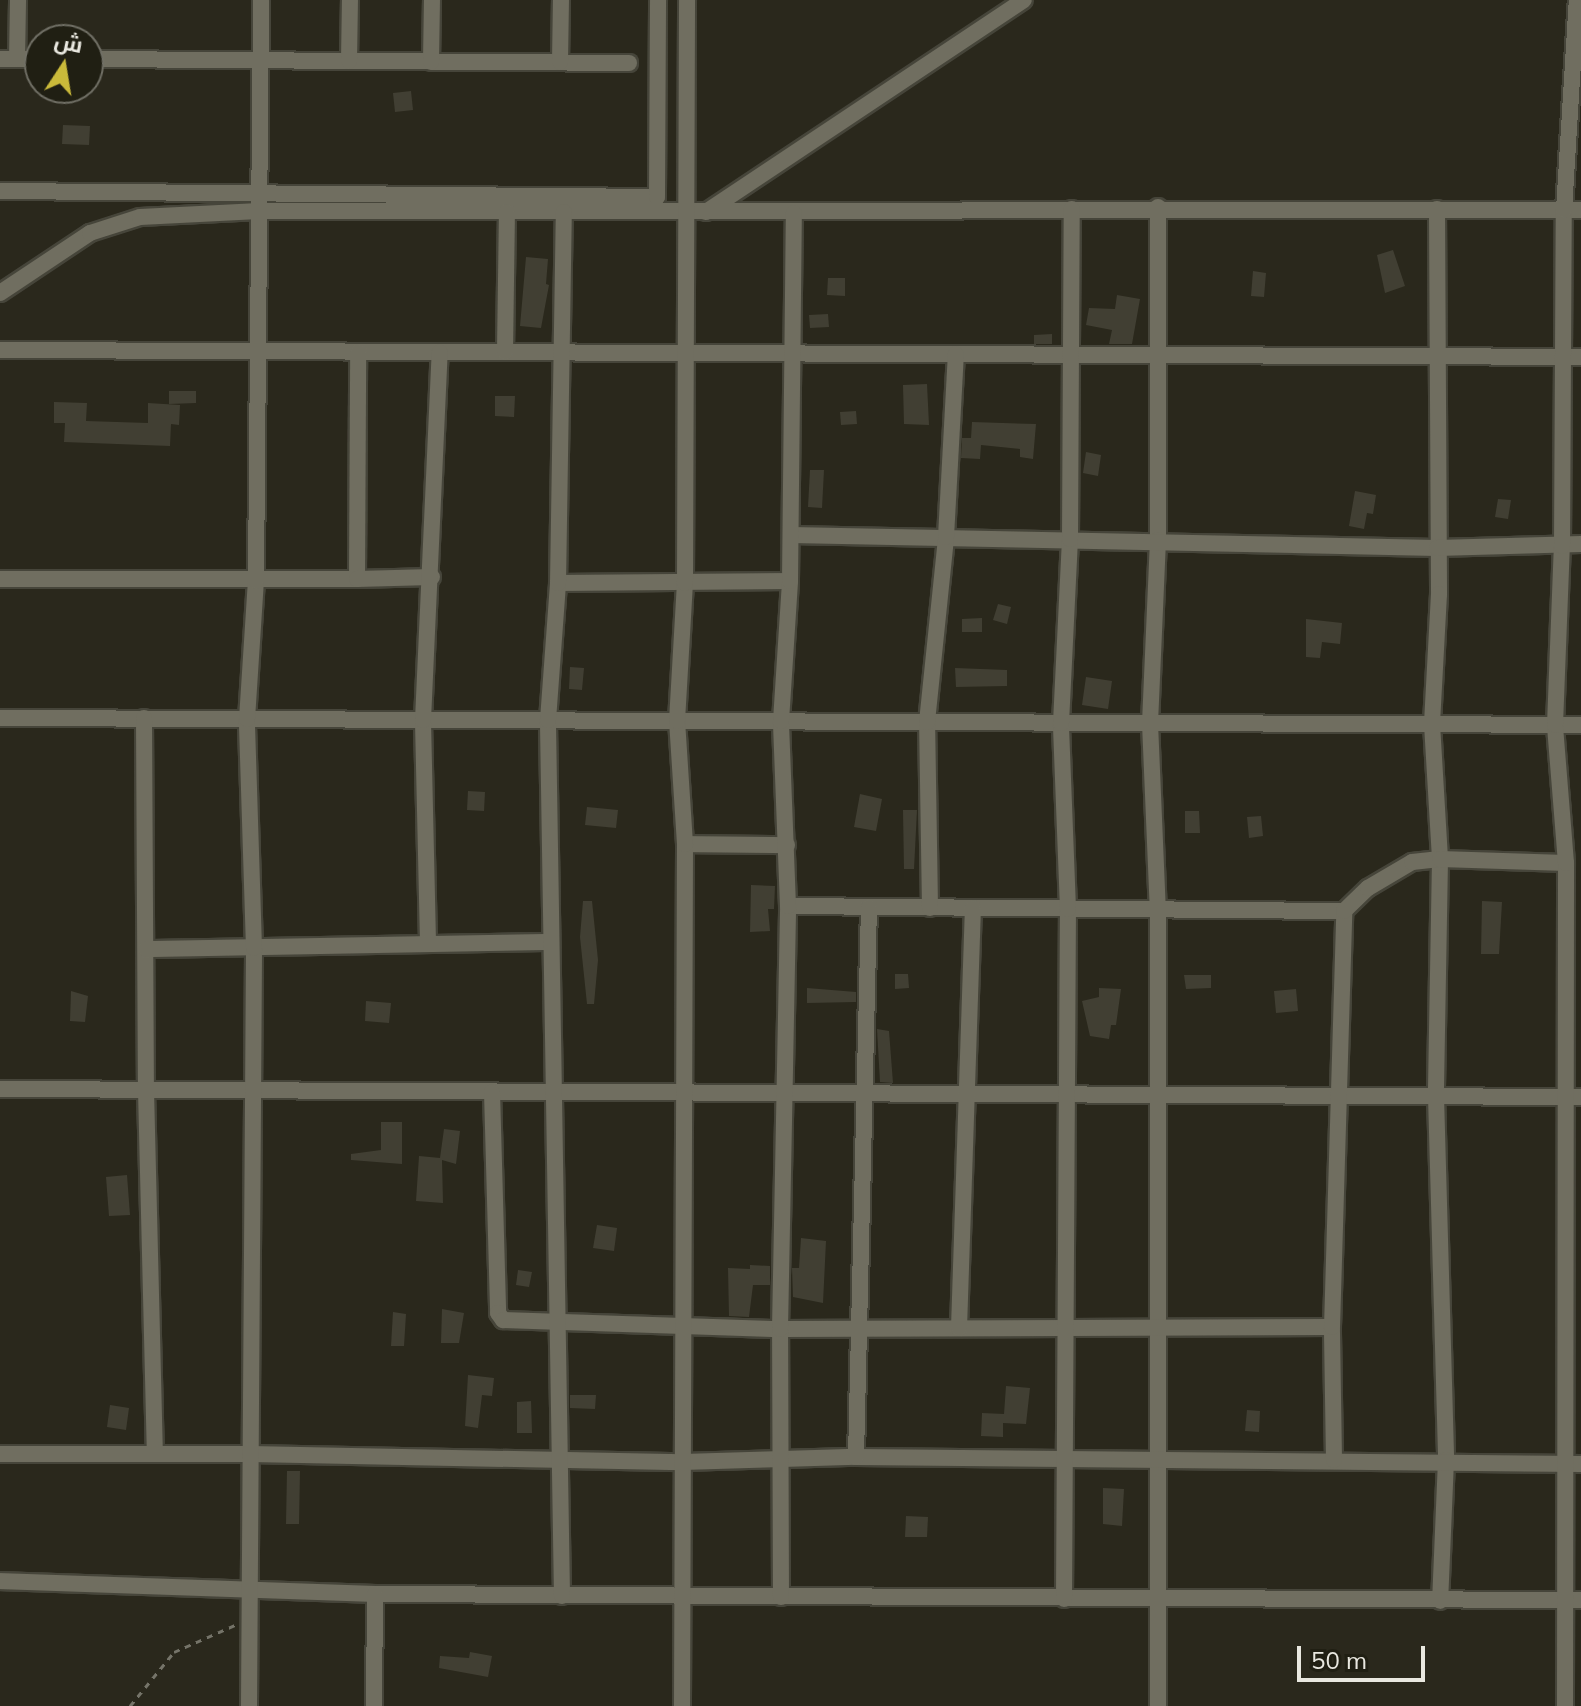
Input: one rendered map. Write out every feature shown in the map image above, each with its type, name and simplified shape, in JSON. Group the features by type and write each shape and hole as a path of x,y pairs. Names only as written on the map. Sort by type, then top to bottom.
{"street":[{"path":"17,59 18,0"},
{"path":"249,1706 254,948 247,719 256,581 261,0"},
{"path":"349,61 350,0"},
{"path":"431,62 432,0"},
{"path":"560,62 561,0"},
{"path":"0,191 657,197 658,0"},
{"path":"682,1706 685,844 677,721 685,583 687,0"},
{"path":"704,213 1024,0"},
{"path":"1565,1706 1574,1600 1574,962 1555,725 1573,357 1577,0"},
{"path":"0,59 24,59"},
{"path":"104,59 629,63"},
{"path":"0,293 90,233 140,217 259,211 794,213 1158,207 1573,210"},
{"path":"1158,207 1158,540 1150,723 1158,910 1158,1706"},
{"path":"1064,1599 1068,909 1061,723 1070,539 1072,209"},
{"path":"1437,209 1437,548 1432,724 1440,859 1436,1096 1446,1460 1440,1601"},
{"path":"505,352 507,212"},
{"path":"562,1596 555,1323 548,720 558,583 564,212"},
{"path":"781,1597 780,1329 788,906 781,721 790,581 794,213"},
{"path":"0,350 1573,357"},
{"path":"357,579 358,352"},
{"path":"428,942 423,720 440,352"},
{"path":"930,908 927,722 946,537 956,354"},
{"path":"791,535 1437,548 1581,544"},
{"path":"0,579 256,581 432,577"},
{"path":"558,583 790,581"},
{"path":"0,718 1581,725"},
{"path":"144,718 146,1090 155,1454"},
{"path":"685,844 787,845"},
{"path":"788,906 1344,911 1368,888 1397,869 1440,859 1566,863"},
{"path":"856,1457 869,907"},
{"path":"959,1328 973,908"},
{"path":"1334,1460 1332,1327 1344,911"},
{"path":"146,949 551,942"},
{"path":"0,1089 1574,1096"},
{"path":"492,1092 498,1315 503,1320 780,1329 1332,1327"},
{"path":"0,1454 250,1454 683,1462 856,1457 1446,1460 1573,1464"},
{"path":"0,1581 375,1594 1574,1600"},
{"path":"374,1706 375,1594"}],"path":[{"path":"130,1706 174,1652 249,1618"}],"building":[{"path":"411,91 413,110 395,112 393,93"},
{"path":"63,125 90,126 89,145 62,144"},
{"path":"1393,250 1405,286 1385,293 1377,255"},
{"path":"526,257 548,259 546,284 549,285 541,328 520,326"},
{"path":"1253,271 1266,273 1264,297 1251,296"},
{"path":"828,278 845,278 845,296 827,295"},
{"path":"1117,295 1140,299 1132,344 1109,344 1112,330 1086,325 1089,308 1115,309"},
{"path":"828,314 829,327 810,328 809,315"},
{"path":"1052,334 1052,344 1034,344 1034,335"},
{"path":"927,384 929,425 904,424 903,385"},
{"path":"169,391 196,391 196,403 169,404"},
{"path":"495,396 515,396 514,417 495,416"},
{"path":"54,402 87,403 86,421 148,423 148,403 180,405 179,425 171,424 170,446 64,442 65,423 54,423"},
{"path":"856,411 857,424 841,425 840,412"},
{"path":"972,422 1036,424 1033,459 1020,457 1020,449 981,445 980,459 961,458 962,438 971,438"},
{"path":"1086,452 1101,455 1098,476 1083,473"},
{"path":"810,470 824,470 822,508 808,507"},
{"path":"1355,491 1376,495 1373,514 1367,513 1364,529 1349,526"},
{"path":"1498,499 1511,500 1508,519 1495,517"},
{"path":"998,604 1011,607 1007,624 993,620"},
{"path":"982,618 982,632 962,632 962,619"},
{"path":"1306,619 1342,623 1340,644 1322,642 1320,658 1306,657"},
{"path":"570,667 584,668 582,690 569,689"},
{"path":"955,668 1007,670 1007,686 956,687"},
{"path":"1086,677 1112,681 1108,709 1082,705"},
{"path":"468,791 485,792 484,811 467,810"},
{"path":"860,794 882,799 876,831 854,827"},
{"path":"587,807 618,810 616,828 585,825"},
{"path":"903,810 917,810 914,869 904,869"},
{"path":"1185,811 1199,811 1200,833 1185,833"},
{"path":"1261,816 1263,836 1249,838 1247,817"},
{"path":"751,885 775,886 774,909 768,909 770,931 750,932"},
{"path":"583,901 592,901 598,960 594,1004 587,1004 580,937"},
{"path":"1482,901 1502,902 1499,954 1481,954"},
{"path":"895,974 908,974 909,988 895,989"},
{"path":"1184,975 1211,975 1211,988 1186,989"},
{"path":"807,988 856,992 856,1002 807,1003"},
{"path":"1099,988 1121,989 1116,1025 1111,1025 1109,1039 1090,1036 1082,1001 1099,997"},
{"path":"1296,989 1298,1011 1276,1013 1274,991"},
{"path":"71,991 88,996 85,1022 70,1021"},
{"path":"366,1001 391,1003 389,1023 365,1021"},
{"path":"877,1029 889,1031 893,1083 880,1082"},
{"path":"381,1122 402,1122 402,1164 351,1160 351,1154 381,1150"},
{"path":"444,1129 460,1131 456,1164 442,1160 443,1203 416,1201 419,1156 440,1158"},
{"path":"127,1175 130,1215 109,1216 106,1177"},
{"path":"597,1225 617,1228 614,1251 593,1248"},
{"path":"801,1238 826,1241 823,1303 793,1297 792,1268 799,1268"},
{"path":"750,1265 770,1266 770,1285 753,1285 749,1317 729,1316 728,1268 750,1269"},
{"path":"518,1270 532,1272 529,1287 516,1285"},
{"path":"442,1309 464,1313 459,1343 441,1343"},
{"path":"393,1312 406,1314 404,1346 391,1346"},
{"path":"468,1375 494,1378 492,1396 482,1395 478,1428 465,1426"},
{"path":"1006,1386 1030,1388 1026,1424 1003,1423 1003,1437 981,1436 982,1413 1004,1414"},
{"path":"570,1395 596,1395 595,1409 570,1408"},
{"path":"531,1401 532,1433 517,1433 517,1402"},
{"path":"110,1405 129,1408 126,1430 107,1427"},
{"path":"1247,1410 1260,1411 1259,1432 1245,1431"},
{"path":"287,1471 300,1471 299,1524 286,1524"},
{"path":"1103,1488 1124,1489 1122,1526 1103,1524"},
{"path":"906,1516 928,1517 927,1537 905,1537"},
{"path":"470,1652 492,1656 488,1677 439,1668 440,1656 469,1658"}]}
